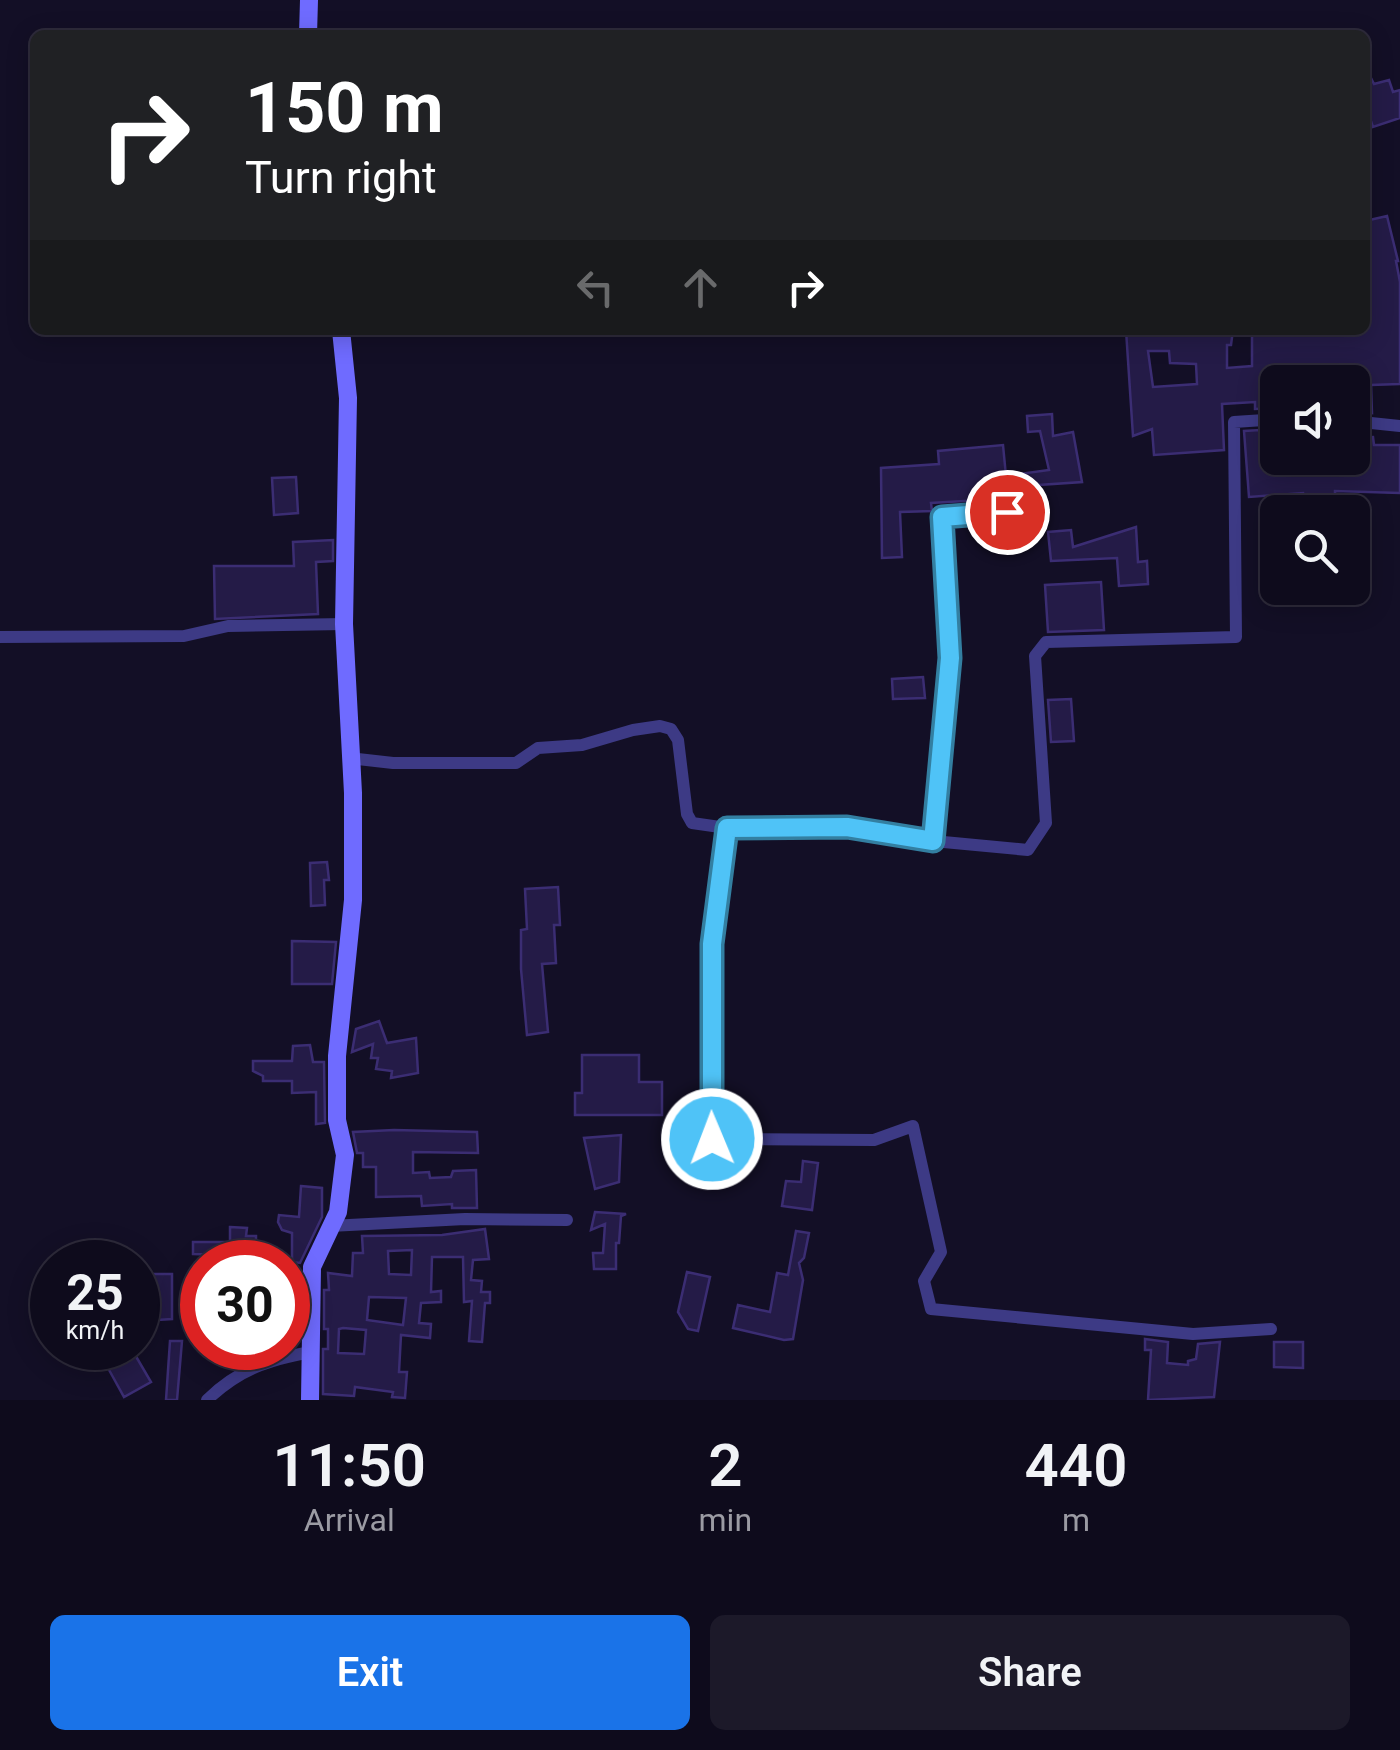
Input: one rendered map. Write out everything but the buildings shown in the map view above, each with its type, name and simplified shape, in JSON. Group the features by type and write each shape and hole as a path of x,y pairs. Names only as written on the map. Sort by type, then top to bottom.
{"street":[{"path":"308,0 308,30"},
{"path":"310,1352 312,1267 338,1212 345,1155 337,1120 337,1072 353,900 344,624 348,398 342,335"},
{"path":"350,758 393,763 516,763 538,748 582,745 660,726 671,728 678,740 686,814 692,822 727,828 847,827 933,841 1028,850 1046,823 1034,656 1046,642 1236,637 1234,422 1260,420"},
{"path":"1370,423 1400,426"},
{"path":"933,841 950,658 942,517 1040,509"},
{"path":"0,637 184,636 228,626 344,624"},
{"path":"727,828 712,944 712,1139 874,1140 914,1126 941,1252 924,1282 931,1309 1192,1334 1271,1329"},
{"path":"330,1226 465,1219 567,1220"},
{"path":"207,1400 248,1370"},
{"path":"310,1370 310,1400"}],"route":[{"path":"712,1139 712,944 727,828 847,827 933,841 950,658 942,517 1007,512"}]}
